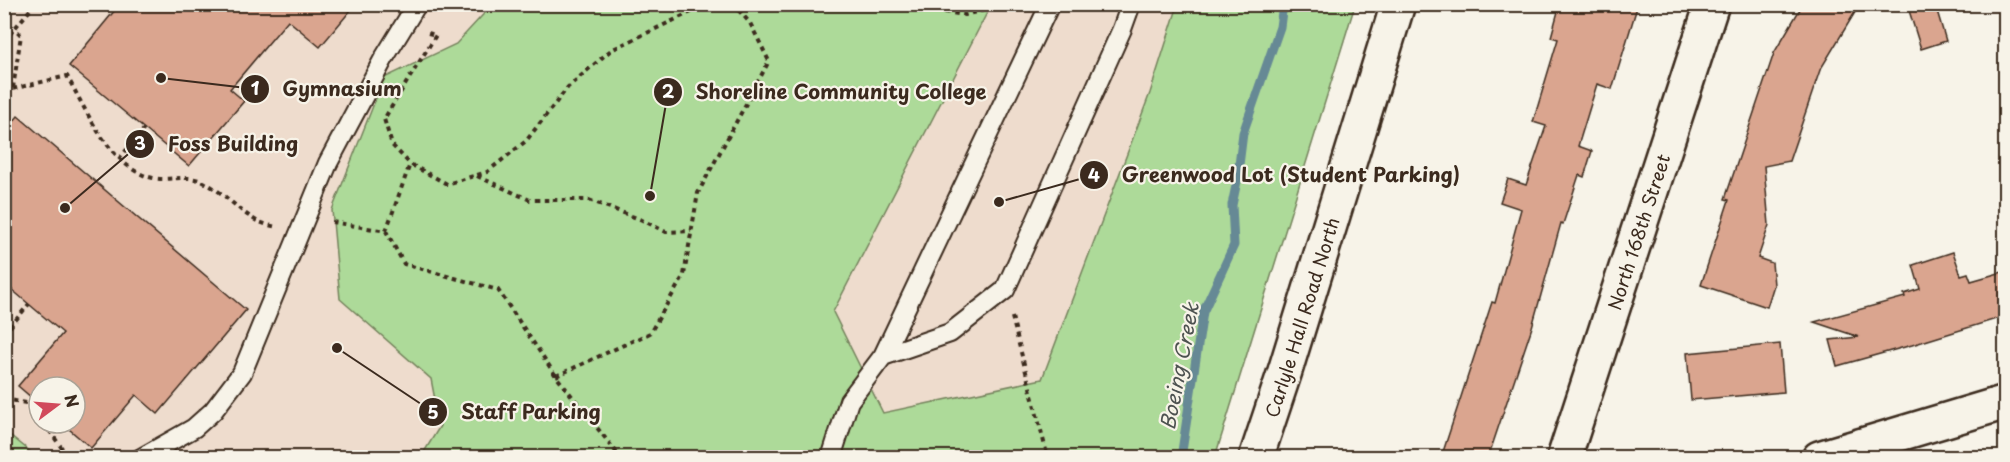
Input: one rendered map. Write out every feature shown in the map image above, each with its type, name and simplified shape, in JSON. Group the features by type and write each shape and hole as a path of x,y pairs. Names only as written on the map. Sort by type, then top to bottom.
{"street":[{"name":"Carlyle Hall Road North","path":"1256,458 1398,4"},
{"name":"North 168th Street","path":"1564,458 1712,4"},
{"path":"1818,458 2006,402"}],"lane":[{"path":"141,458 194,428 213,411 242,373 328,163 384,58 417,4"},
{"path":"831,458 849,401 883,356 1050,4"},
{"path":"883,356 950,333 1005,290 1122,29 1131,4"}],"path":[{"path":"4,41 35,4"},
{"path":"403,27 436,35 384,119 392,145 410,164 447,184 487,172 526,141 568,87 611,50 708,4"},
{"path":"556,376 650,333 684,275 698,193 770,61 750,23 733,4"},
{"path":"891,4 966,15 1007,4"},
{"path":"13,88 21,35 15,29"},
{"path":"4,91 67,76 103,137 119,159 138,173 154,178 197,180 214,188 258,221 278,228"},
{"path":"119,159 144,129"},
{"path":"410,164 386,231 404,264 498,290 556,376 621,458"},
{"path":"476,176 530,200 589,200 642,220 666,232 691,231"},
{"path":"324,220 386,231"},
{"path":"1005,290 1047,458"},
{"path":"4,334 29,304"},
{"path":"4,399 27,403"},
{"path":"53,435 69,458"},
{"path":"612,458 615,450"}],"shaded area":[{"path":"4,5 1355,5 1215,458 5,457"}],"green space":[{"path":"492,5 991,5 833,312 883,413 1042,379 1150,93 1178,5 1355,5 1215,457 421,457 440,426 431,379 340,299 332,210 384,78 456,44"},
{"path":"5,431 37,457 5,457"}],"building":[{"path":"120,4 356,4 320,47 288,20 230,89 244,101 189,166 69,66"},
{"path":"1560,4 1638,4 1612,89 1597,84 1578,146 1592,151 1584,177 1579,175 1563,224 1561,223 1532,327 1488,458 1441,458 1492,302 1495,303 1521,209 1500,202 1508,179 1526,185 1546,126 1533,122 1558,39 1551,37"},
{"path":"1803,4 1860,4 1820,70 1789,161 1764,166 1769,225 1758,258 1772,263 1774,285 1767,307 1701,285 1729,200 1725,199 1774,53"},
{"path":"1907,4 1935,4 1946,41 1921,49"},
{"path":"18,116 246,310 158,414 136,395 91,448 76,435 87,435 87,375 27,375 63,333 4,283 4,133"},
{"path":"1953,252 1961,275 1968,273 1971,281 2006,271 2006,316 1837,366 1830,340 1859,337 1814,322 1905,297 1904,294 1920,289 1913,265"},
{"path":"1780,344 1784,392 1691,400 1687,353"},
{"path":"27,375 27,394 18,386"}],"waterway":[{"name":"Boeing Creek","path":"1181,458 1203,312 1234,245 1232,205 1243,133 1280,27 1283,4"}],"place":[{"name":"Gymnasium","path":"161,78"},
{"name":"Shoreline Community College","path":"650,196"},
{"name":"Greenwood Lot (Student Parking)","path":"999,202"},
{"name":"Foss Building","path":"65,208"},
{"name":"Staff Parking","path":"337,348"}]}
